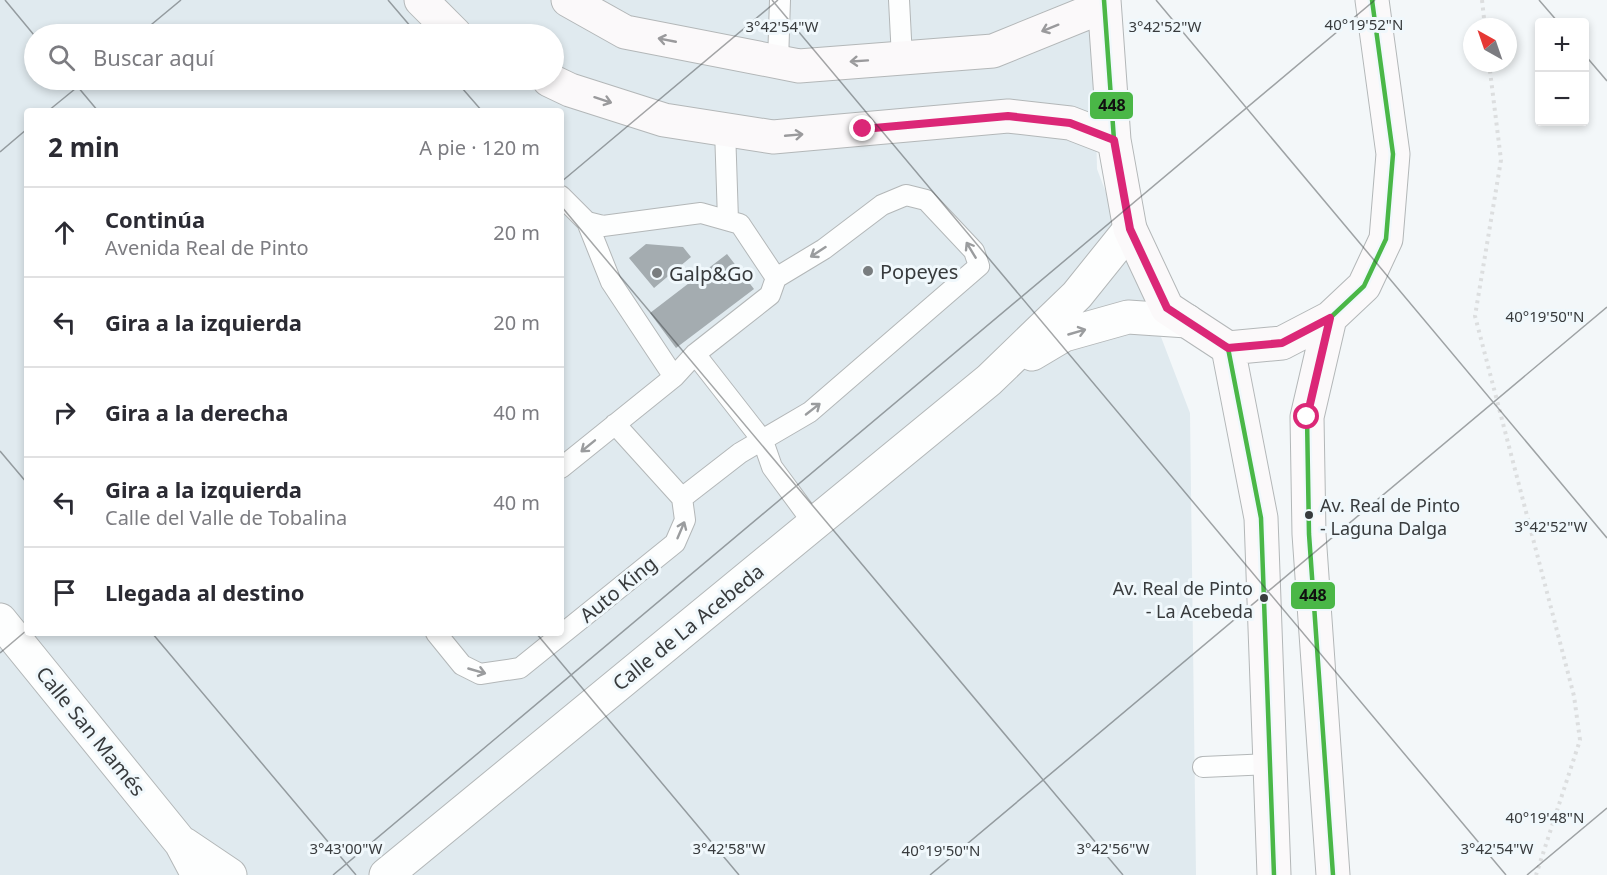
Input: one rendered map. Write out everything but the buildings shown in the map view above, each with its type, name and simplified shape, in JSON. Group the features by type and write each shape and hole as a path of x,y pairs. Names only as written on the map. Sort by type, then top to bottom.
{"main road":[{"path":"421,0 445,24"},
{"path":"568,0 625,32 799,66 993,51 1104,3 1114,140 1130,229 1167,308 1228,348 1282,343 1330,318 1364,286 1386,239 1393,154 1372,0"},
{"path":"564,87 664,120 773,137 1008,116 1070,123 1114,140"},
{"path":"1330,318 1307,417 1309,534 1333,875"},
{"path":"1228,348 1261,518 1274,875"}],"street":[{"name":"Calle de La Acebeda","path":"386,875 989,380 1077,295 1130,229"},
{"name":"Calle de La Acebeda","path":"989,380 1064,335 1128,317 1187,321"},
{"name":"Calle San Mamés","path":"0,620 182,843 198,875"},
{"name":"Calle San Mamés","path":"182,843 230,875"}],"lane":[{"path":"778,62 780,0"},
{"path":"898,0 902,58"},
{"path":"724,129 728,220"},
{"path":"564,466 615,424 674,377 695,354 770,295 776,279 824,249 882,205 906,195 926,200 974,251 979,266 810,412 740,453 682,498 615,424"},
{"path":"564,199 587,222 611,282 674,377"},
{"path":"587,222 603,226 701,213 728,220 740,224 776,279"},
{"path":"695,354 763,441 772,467 814,524"},
{"name":"Auto King","path":"564,633 675,543 685,519 682,498"},
{"name":"Auto King","path":"438,636 462,666 480,674 520,668 560,636"},
{"path":"1203,767 1270,764"}],"path":[{"path":"1482,0 1484,18"},
{"path":"1490,72 1501,160 1474,316 1575,696 1580,740 1536,875"}],"shaded area":[{"path":"0,0 1093,0 1097,169 1190,413 1196,875 0,875"}],"transit line":[{"name":"448","path":"1104,0 1114,140 1130,229 1167,308 1228,348"},
{"name":"448","path":"1330,318 1364,286 1386,239 1393,154 1372,0"},
{"name":"448","path":"1330,318 1307,417 1309,534 1333,875"},
{"name":"448","path":"1228,348 1261,518 1274,875"}],"place":[{"name":"Popeyes","path":"868,271"},
{"name":"Galp&Go","path":"657,273"},
{"name":"Av. Real de Pinto - Laguna Dalga","path":"1309,515"},
{"name":"Av. Real de Pinto - La Acebeda","path":"1264,598"}],"route":[{"path":"863,129 1008,116 1070,123 1114,140 1130,229 1167,308 1228,348 1282,343 1330,318 1307,417"}]}
